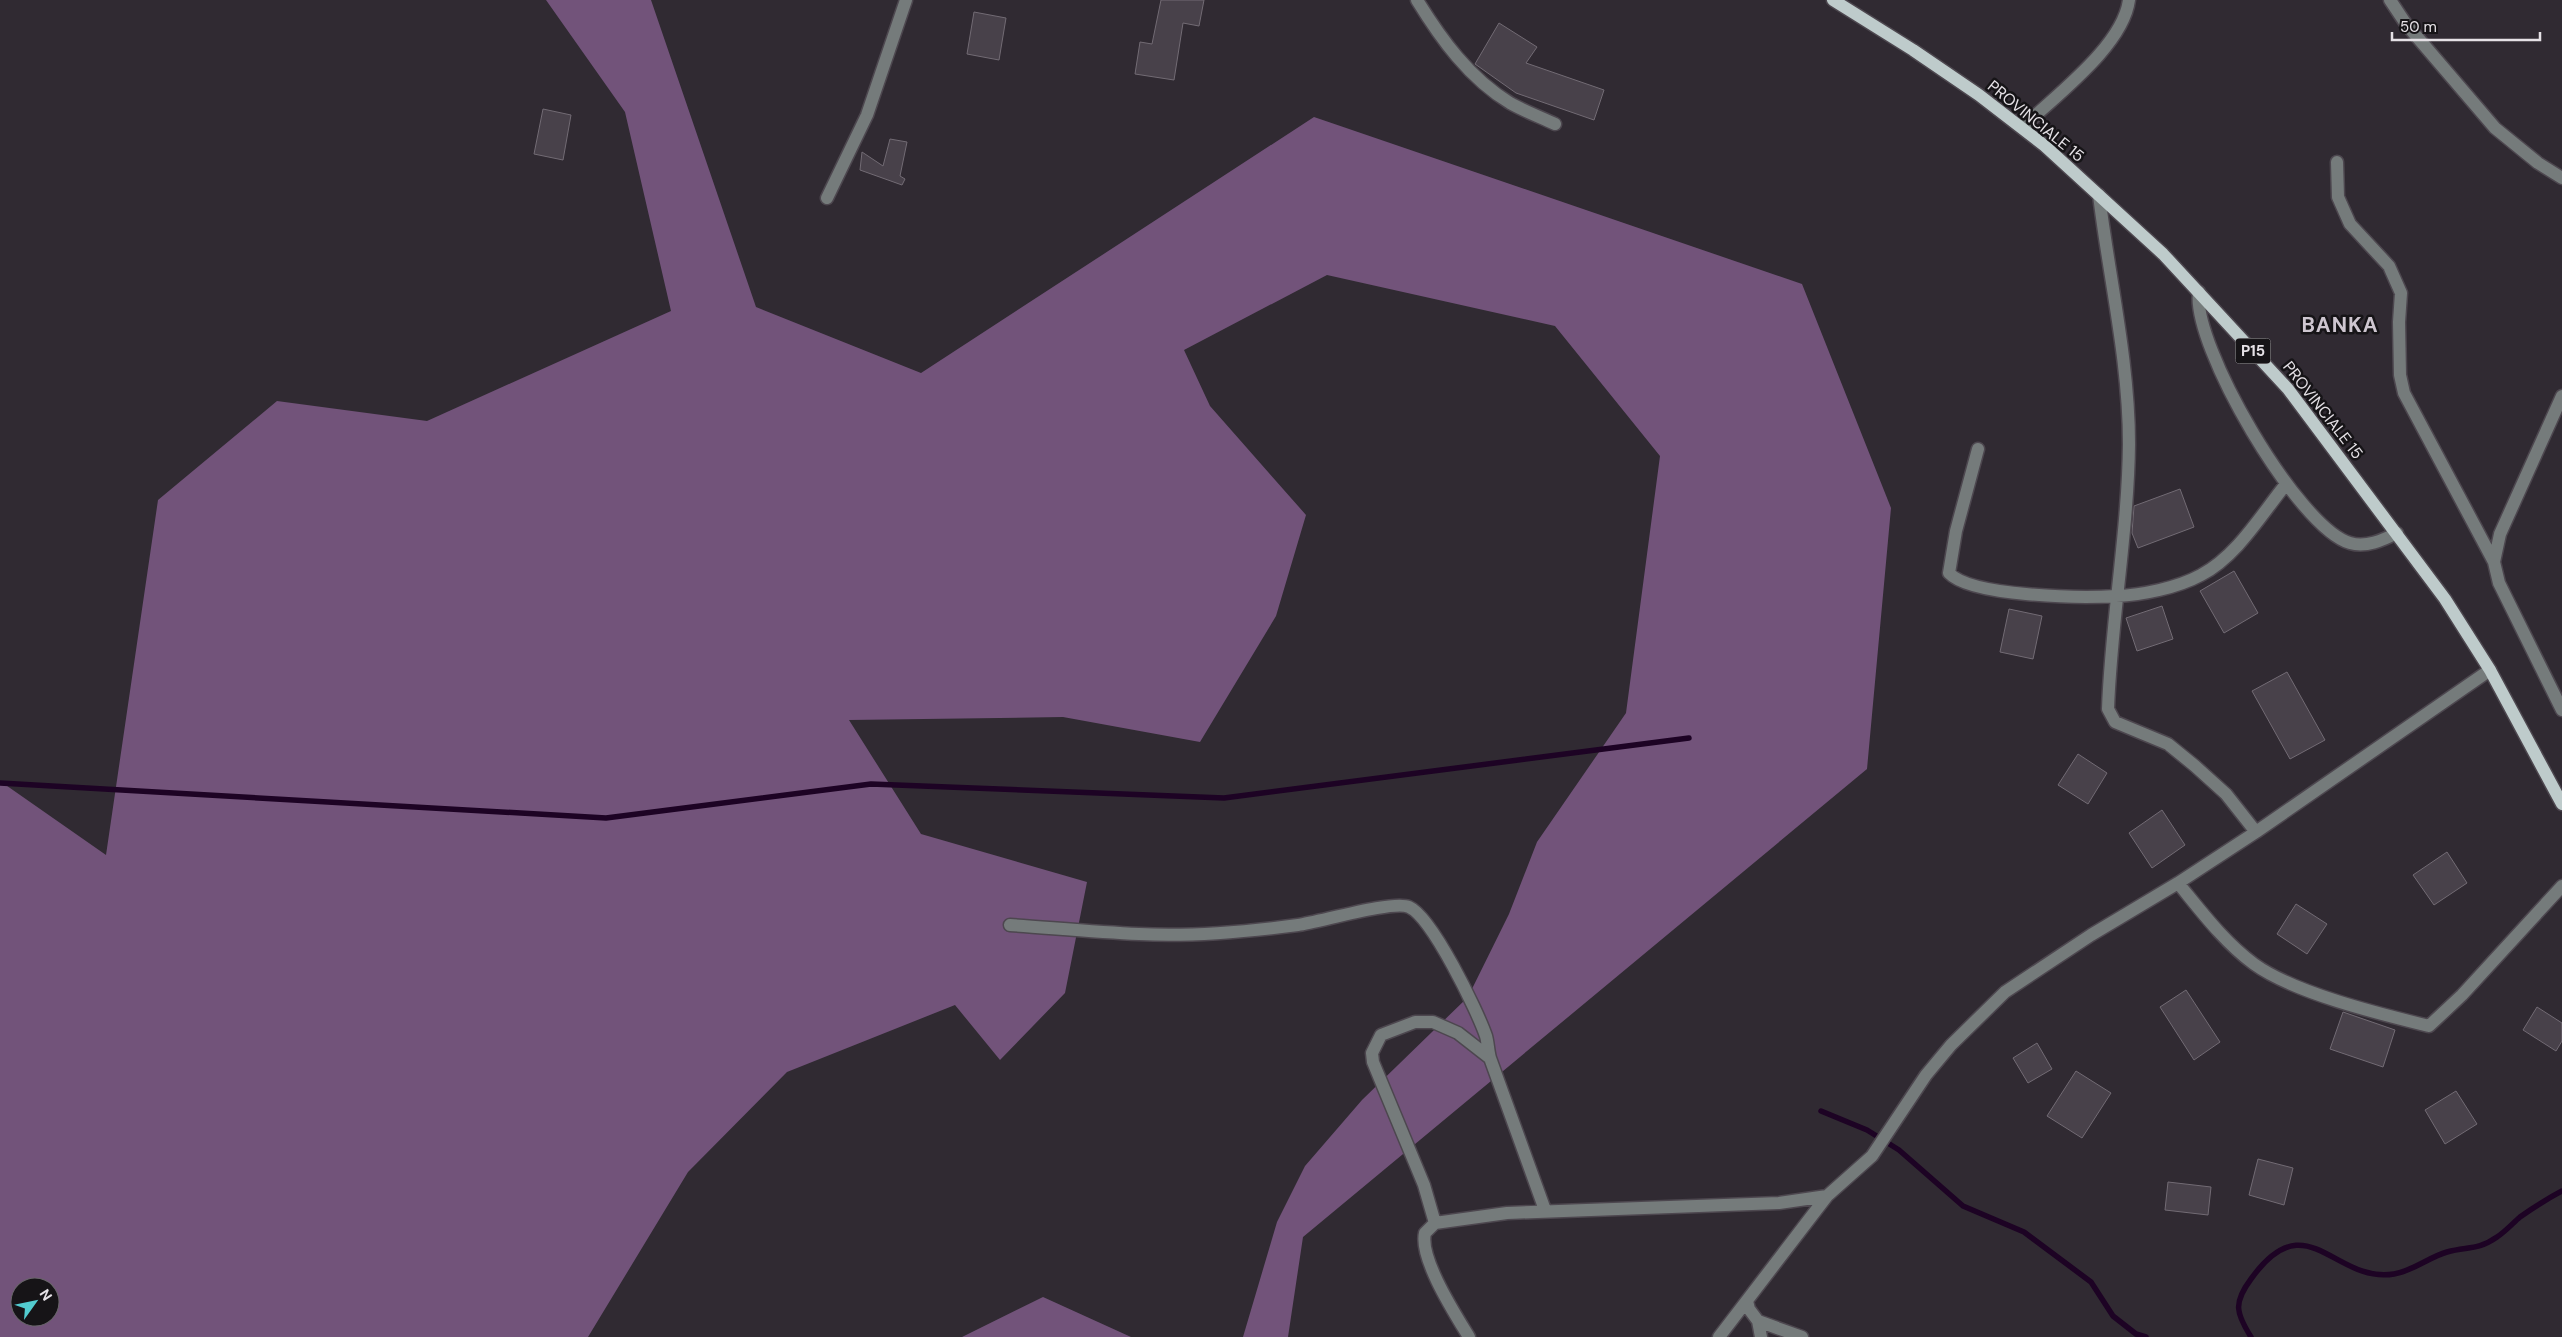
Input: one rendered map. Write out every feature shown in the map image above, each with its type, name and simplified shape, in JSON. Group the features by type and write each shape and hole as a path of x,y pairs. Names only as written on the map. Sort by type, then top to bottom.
{"main road":[{"name":"PROVINCIALE 15","path":"1833,0 1913,50 2022,127 2163,254 2288,389 2445,599 2490,670 2562,804"}],"street":[{"path":"827,198 866,114 906,0"},
{"path":"1417,0 1444,42 1471,72 1509,103 1555,124"},
{"path":"2022,127 2107,47 2119,30 2129,0"},
{"path":"2390,0 2406,24 2495,128 2538,164 2562,178"},
{"path":"2337,162 2338,197 2350,224 2389,266 2401,293 2399,322 2400,375 2404,393 2494,562 2499,583 2562,710"},
{"path":"2099,195 2105,248 2120,325 2129,443 2126,503 2108,710 2115,722 2168,744 2195,766 2226,794 2256,832"},
{"path":"2199,292 2197,304 2207,343 2227,385 2286,484 2310,514 2331,533 2350,544 2375,543 2397,533"},
{"path":"2494,562 2500,534 2562,396"},
{"path":"1978,449 1950,558 1949,573 1954,579 1984,588 2029,594 2117,596 2166,588 2201,576 2229,555 2286,484"},
{"path":"1719,1337 1827,1196 1872,1156 1892,1129 1926,1075 1951,1045 2005,992 2091,935 2178,883 2256,832 2490,670"},
{"path":"2178,883 2235,949 2271,976 2330,997 2430,1026 2462,995 2562,886"},
{"path":"1010,925 1140,934 1200,934 1262,930 1316,923 1395,904 1409,907 1421,916 1443,948 1480,1022 1486,1037 1490,1058 1545,1210"},
{"path":"1435,1223 1424,1184 1373,1062 1372,1053 1382,1035 1391,1030 1415,1022 1433,1022 1458,1034 1490,1058"},
{"path":"1469,1337 1448,1303 1424,1248 1425,1233 1435,1223 1545,1210 1725,1206 1803,1201 1827,1196"},
{"path":"1747,1301 1749,1309 1758,1321 1761,1337"},
{"path":"1758,1321 1802,1337"}],"shaded area":[{"path":"546,0 651,0 756,307 921,373 1314,117 1802,284 1891,508 1867,769 1303,1237 1288,1337 1243,1337 1277,1222 1305,1166 1362,1100 1468,997 1509,914 1537,842 1626,713 1660,456 1555,326 1327,275 1184,350 1210,406 1306,515 1276,616 1200,742 1063,717 849,720 921,834 1087,882 1065,993 1000,1060 955,1005 787,1072 688,1172 588,1337 0,1337 0,781 106,855 158,500 277,401 427,421 671,311 625,112"},
{"path":"1043,1297 1131,1337 962,1337"}],"building":[{"path":"1161,0 1204,0 1199,26 1183,23 1174,80 1135,74 1140,42 1152,44"},
{"path":"974,12 1006,18 999,60 967,54"},
{"path":"1499,23 1537,47 1526,63 1604,90 1594,120 1516,93 1475,64"},
{"path":"543,109 571,115 563,160 534,154"},
{"path":"890,139 907,142 900,176 905,179 902,185 860,170 862,152 883,166"},
{"path":"2180,489 2194,527 2138,548 2132,533 2134,506"},
{"path":"2234,571 2258,613 2224,633 2200,591"},
{"path":"2162,606 2173,639 2137,651 2126,618"},
{"path":"2009,609 2042,616 2033,659 2000,652"},
{"path":"2287,672 2325,740 2290,759 2252,691"},
{"path":"2078,754 2107,773 2088,804 2058,785"},
{"path":"2162,810 2185,845 2152,868 2129,833"},
{"path":"2447,852 2467,883 2434,905 2413,875"},
{"path":"2296,904 2327,924 2307,954 2277,934"},
{"path":"2186,990 2220,1042 2194,1060 2160,1007"},
{"path":"2537,1007 2562,1023 2562,1041 2556,1051 2523,1030"},
{"path":"2343,1012 2395,1030 2383,1067 2330,1049"},
{"path":"2037,1043 2052,1069 2028,1083 2013,1058"},
{"path":"2076,1071 2111,1093 2082,1138 2047,1116"},
{"path":"2456,1091 2477,1124 2445,1144 2425,1110"},
{"path":"2258,1159 2293,1168 2284,1205 2249,1195"},
{"path":"2168,1182 2211,1187 2208,1215 2165,1210"}],"waterway":[{"path":"0,783 606,818 871,784 1224,798 1689,738"},
{"path":"1821,1111 1867,1130 1899,1150 1963,1206 2024,1232 2091,1282 2113,1316 2136,1334 2146,1337"},
{"path":"2251,1337 2240,1314 2239,1302 2241,1295 2251,1279 2271,1257 2289,1247 2305,1246 2321,1251 2354,1268 2373,1274 2394,1274 2408,1270 2440,1254 2484,1244 2503,1232 2525,1213 2562,1191"}],"district":[{"name":"BANKA","path":"2340,325"}]}
